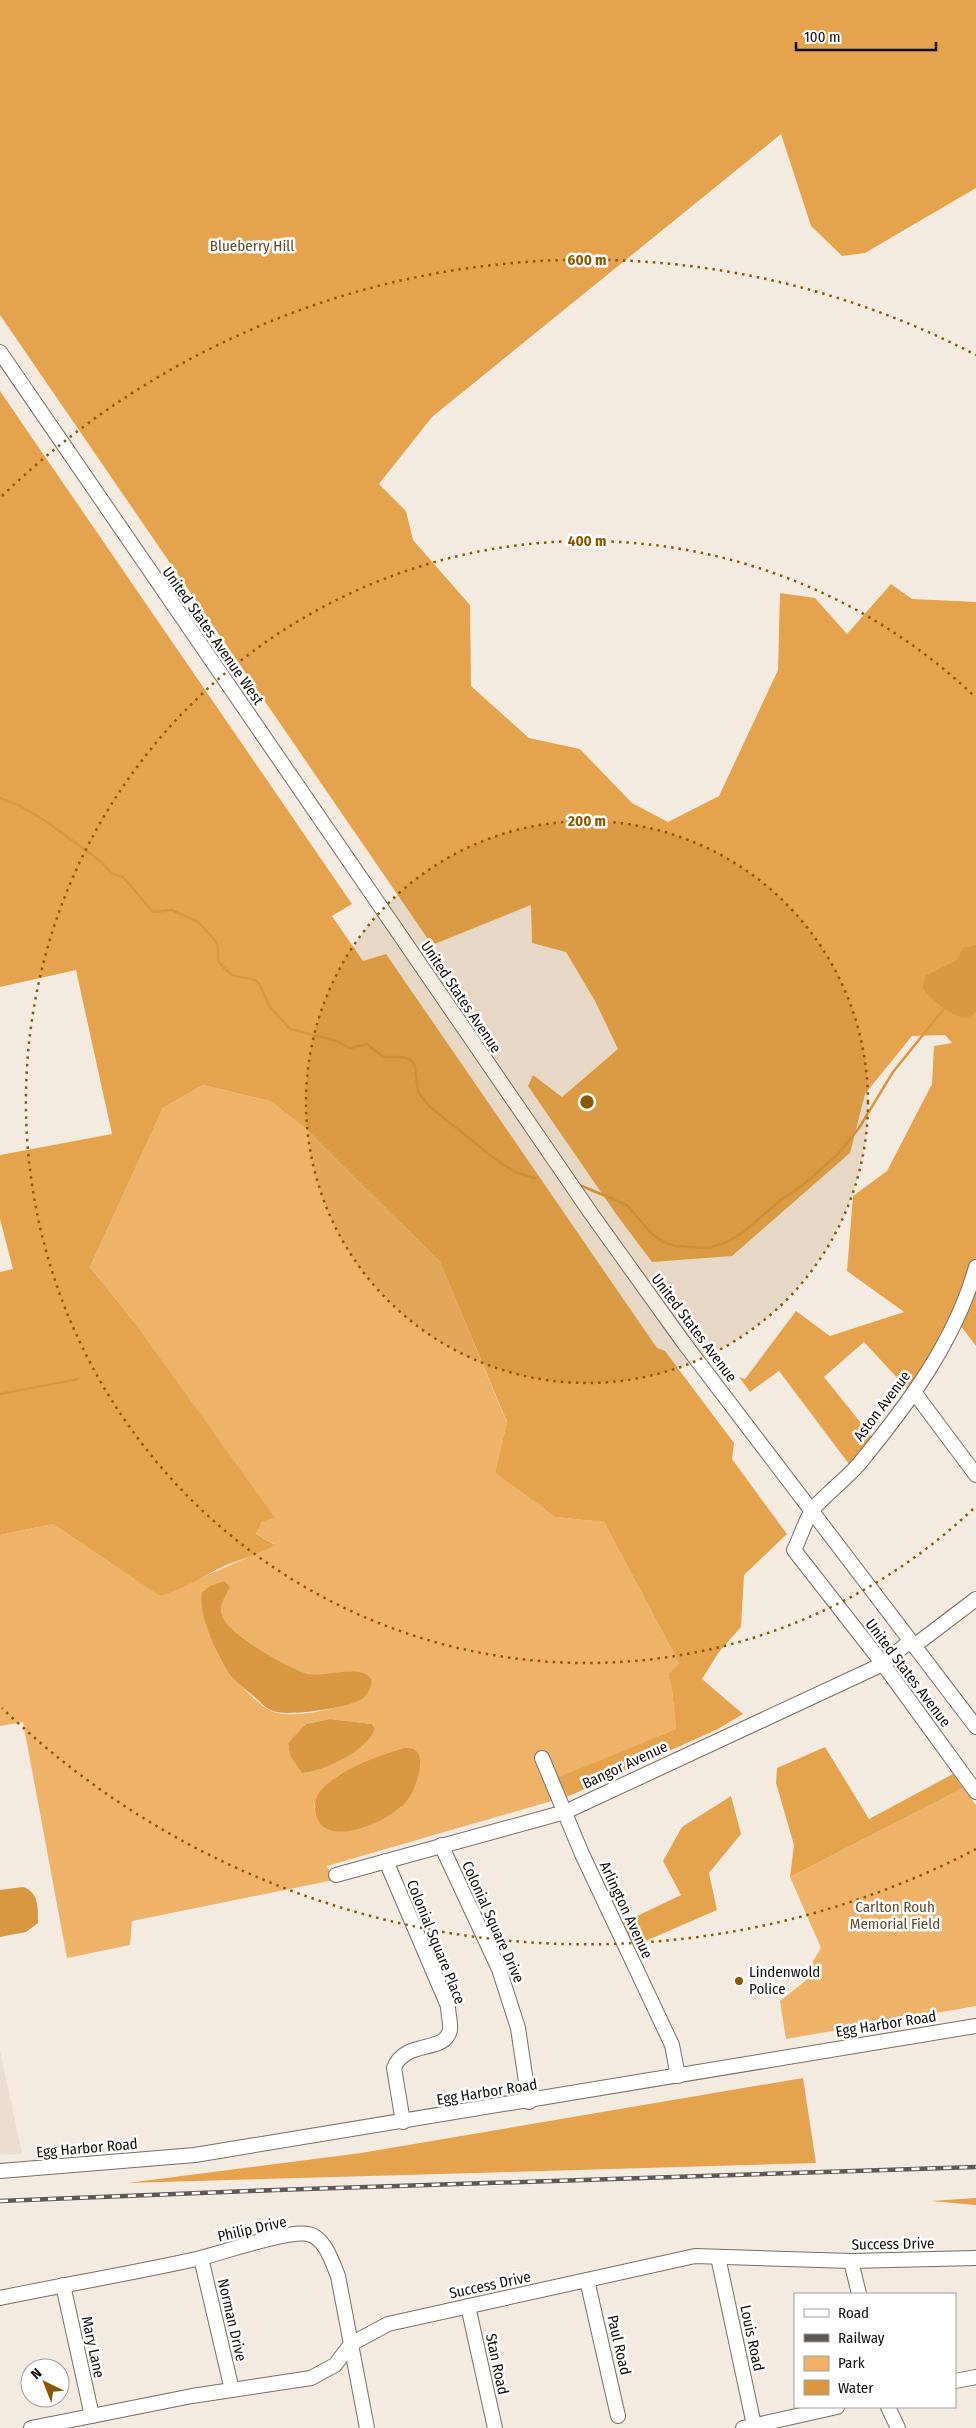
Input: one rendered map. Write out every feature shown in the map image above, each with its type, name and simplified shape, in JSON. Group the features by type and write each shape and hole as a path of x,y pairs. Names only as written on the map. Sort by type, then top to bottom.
{"street":[{"name":"United States Avenue West","path":"0,352 401,938"},
{"name":"United States Avenue","path":"401,938 595,1220 684,1343 976,1727"},
{"name":"Aston Avenue","path":"794,1550 812,1510 857,1466 914,1392 954,1329 968,1297 976,1266"},
{"path":"914,1392 976,1475"},
{"name":"United States Avenue","path":"794,1550 883,1664 976,1792"},
{"name":"Bangor Avenue","path":"336,1875 565,1812 883,1664 976,1599"},
{"name":"Arlington Avenue","path":"542,1758 672,2045 678,2076"},
{"name":"Colonial Square Drive","path":"442,1845 502,1977 518,2028 529,2102"},
{"name":"Colonial Square Place","path":"386,1861 448,2006 450,2030 447,2037 440,2043 406,2052 397,2060 394,2068 403,2122"},
{"name":"Egg Harbor Road","path":"0,2171 195,2156 529,2102 976,2026"},
{"name":"Philip Drive","path":"0,2298 201,2258 287,2236 308,2234 316,2238 328,2252 338,2276 367,2428"},
{"name":"Success Drive","path":"32,2428 192,2396 311,2378 336,2364 352,2344 388,2324 695,2256 851,2261 976,2258"},
{"name":"Louis Road","path":"718,2257 746,2427"},
{"name":"Norman Drive","path":"201,2258 232,2390"},
{"path":"851,2261 859,2293"},
{"name":"Paul Road","path":"587,2280 618,2416"},
{"name":"Mary Lane","path":"63,2285 92,2416"},
{"name":"Stan Road","path":"468,2306 495,2428"},
{"path":"956,2381 976,2377"},
{"path":"746,2427 833,2408"},
{"path":"888,2408 898,2428"}],"shaded area":[{"path":"0,2051 22,2154 0,2155"}],"green space":[{"name":"Blueberry Hill","path":"0,0 976,0 976,188 865,253 842,256 811,226 781,134 432,417 379,484 406,511 413,540 470,605 471,686 529,738 580,749 632,803 668,822 719,796 778,670 780,593 815,598 847,634 891,584 912,599 976,602 976,1346 957,1321 913,1395 864,1342 824,1377 877,1443 852,1468 779,1371 750,1392 739,1377 745,1379 796,1311 830,1336 904,1312 847,1271 853,1196 887,1171 932,1084 934,1046 952,1043 945,1035 912,1036 865,1094 850,1153 732,1256 652,1262 616,1214 528,1086 533,1075 562,1097 618,1049 595,1001 566,952 532,943 531,905 432,945 0,315"},
{"path":"0,391 352,904 332,916 363,961 386,954 657,1348 665,1351 734,1443 732,1459 787,1534 744,1575 741,1627 719,1652 702,1679 743,1714 718,1729 569,1796 556,1778 676,1729 672,1690 668,1674 679,1663 604,1522 555,1517 495,1473 507,1422 440,1262 306,1129 270,1101 203,1085 163,1108 90,1267 135,1323 275,1518 262,1522 256,1534 275,1545 220,1568 179,1589 159,1596 53,1524 0,1535 0,1272 13,1269 0,1219 0,1155 112,1134 76,970 0,987"},
{"path":"203,1085 270,1101 306,1129 440,1262 507,1423 495,1473 555,1517 604,1522 679,1663 668,1674 672,1690 676,1729 557,1778 569,1796 327,1866 334,1880 132,1921 130,1945 67,1958 23,1722 0,1726 0,1535 53,1524 159,1596 274,1544 256,1534 262,1522 274,1518 135,1323 90,1267 163,1108","holes":["225,1581 230,1587 222,1603 221,1610 226,1623 234,1632 274,1659 300,1671 318,1675 346,1672 360,1700 329,1709 283,1714 268,1709 254,1698 224,1665 211,1639 204,1616 202,1606 204,1590","330,1719 372,1724 375,1729 371,1737 364,1744 344,1758 321,1769 302,1773 290,1756 288,1743 306,1724","398,1750 401,1807 378,1821 350,1831 337,1831 326,1828 318,1819 314,1804 338,1776"]},
{"path":"825,1747 869,1819 953,1774 963,1788 790,1877 794,1845 776,1783 777,1768"},
{"name":"Carlton Rouh Memorial Field","path":"963,1788 976,1805 976,2006 786,2039 780,2001 814,1974 813,1961 821,1948 790,1877"},
{"path":"731,1796 741,1834 709,1873 717,1910 627,1949 616,1926 681,1895 663,1861 682,1827"},
{"path":"803,2078 816,2163 127,2183 361,2153"},
{"path":"976,2198 976,2205 931,2201"}],"water":[{"path":"976,945 976,1012 970,1016 963,1017 949,1012 941,1006 924,990 923,986 925,976 957,960 963,948"},
{"path":"225,1581 230,1587 222,1604 221,1611 226,1623 235,1632 274,1659 309,1674 360,1672 371,1679 370,1688 366,1695 362,1699 345,1706 318,1711 280,1713 265,1706 232,1677 215,1648 206,1624 201,1601 202,1592 210,1586"},
{"path":"330,1719 372,1724 375,1729 364,1745 354,1752 321,1769 302,1773 290,1756 288,1743 306,1724"},
{"path":"404,1748 411,1748 416,1751 420,1759 416,1783 406,1802 385,1817 356,1830 342,1832 329,1830 320,1823 315,1810 315,1804 317,1796 322,1789 350,1769 371,1759"},
{"path":"23,1887 28,1889 35,1897 38,1923 26,1932 0,1937 0,1890"}],"waterway":[{"path":"0,798 20,806 47,822 103,863 112,874 123,877 153,912 172,910 198,922 218,946 218,961 224,968 232,975 255,980 260,985 269,1006 290,1029 337,1041 350,1048 367,1044 383,1057 402,1057 411,1060 415,1066 418,1092 429,1106 495,1159 515,1172 535,1178"},
{"path":"577,1184 627,1205 650,1232 663,1242 675,1246 709,1248 727,1242 742,1233 782,1199 803,1185 838,1154 859,1128 893,1072 947,1005"},
{"path":"0,1394 78,1379"}],"railway":[{"path":"0,2201 976,2167"}],"place":[{"name":"Lindenwold Police","path":"739,1981"}]}
